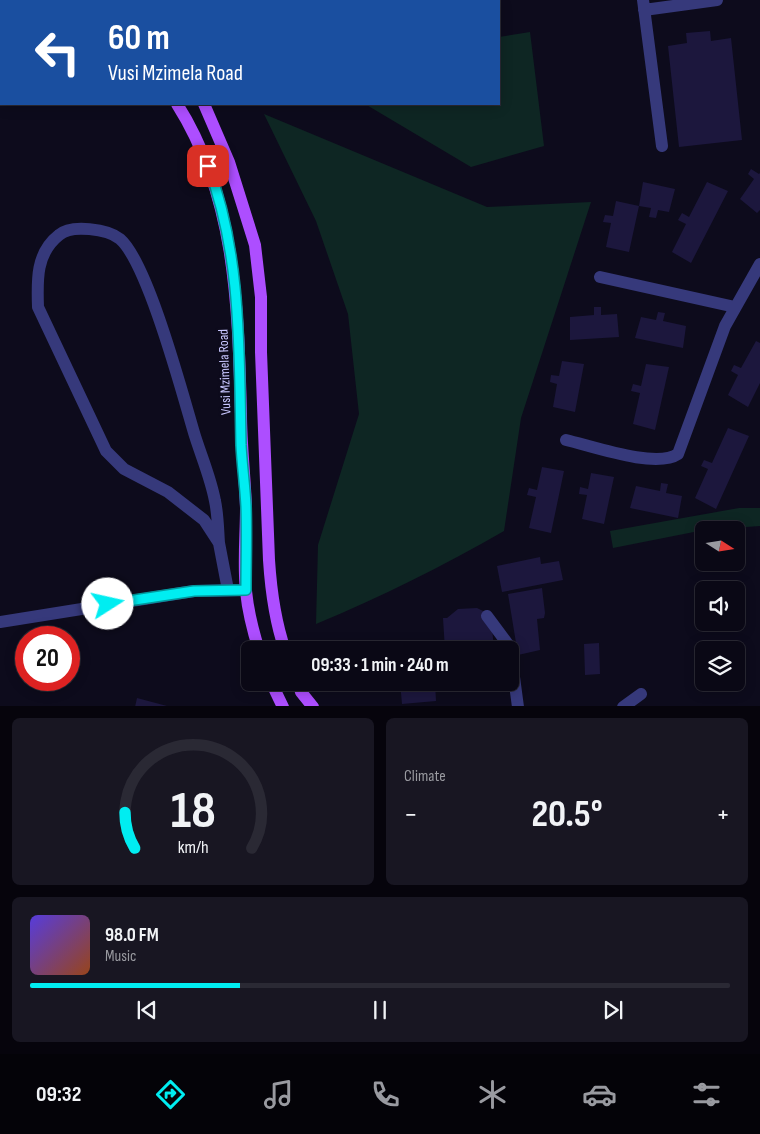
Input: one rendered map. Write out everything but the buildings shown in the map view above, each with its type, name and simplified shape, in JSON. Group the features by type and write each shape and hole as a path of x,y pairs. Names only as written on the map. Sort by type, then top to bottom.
{"main road":[{"name":"Vusi Mzimela Road","path":"178,105 189,123 215,184 230,246 238,308 242,454 246,506 246,590 250,621 256,641"},
{"path":"204,105 229,162 255,245 261,297 260,352 271,590 282,641"},
{"path":"276,691 284,706"},
{"path":"301,691 313,706"}],"street":[{"path":"662,146 643,5 717,0"},
{"path":"220,543 204,520 168,492 124,469 106,451 38,307 37,284 41,257 61,232 94,229 110,233 120,239 132,256 142,276 164,335 215,501 228,590"},
{"path":"566,440 643,458 671,459 678,454 725,326 760,264"},
{"path":"600,277 735,307"},
{"path":"0,622 194,591 246,590"},
{"path":"487,616 510,647 518,706"},
{"path":"623,706 640,694"}],"green space":[{"path":"530,32 544,146 471,167 367,105 500,105 500,37"},
{"path":"264,114 487,207 591,202 521,418 504,531 412,580 316,624 318,545 359,414 348,314 316,221"},
{"path":"739,508 760,508 760,526 745,527 745,521 695,521 695,532 613,548 610,531"}],"route":[{"path":"108,604 194,591 246,590 246,506 242,454 238,308 230,246 218,192 208,166"}]}
